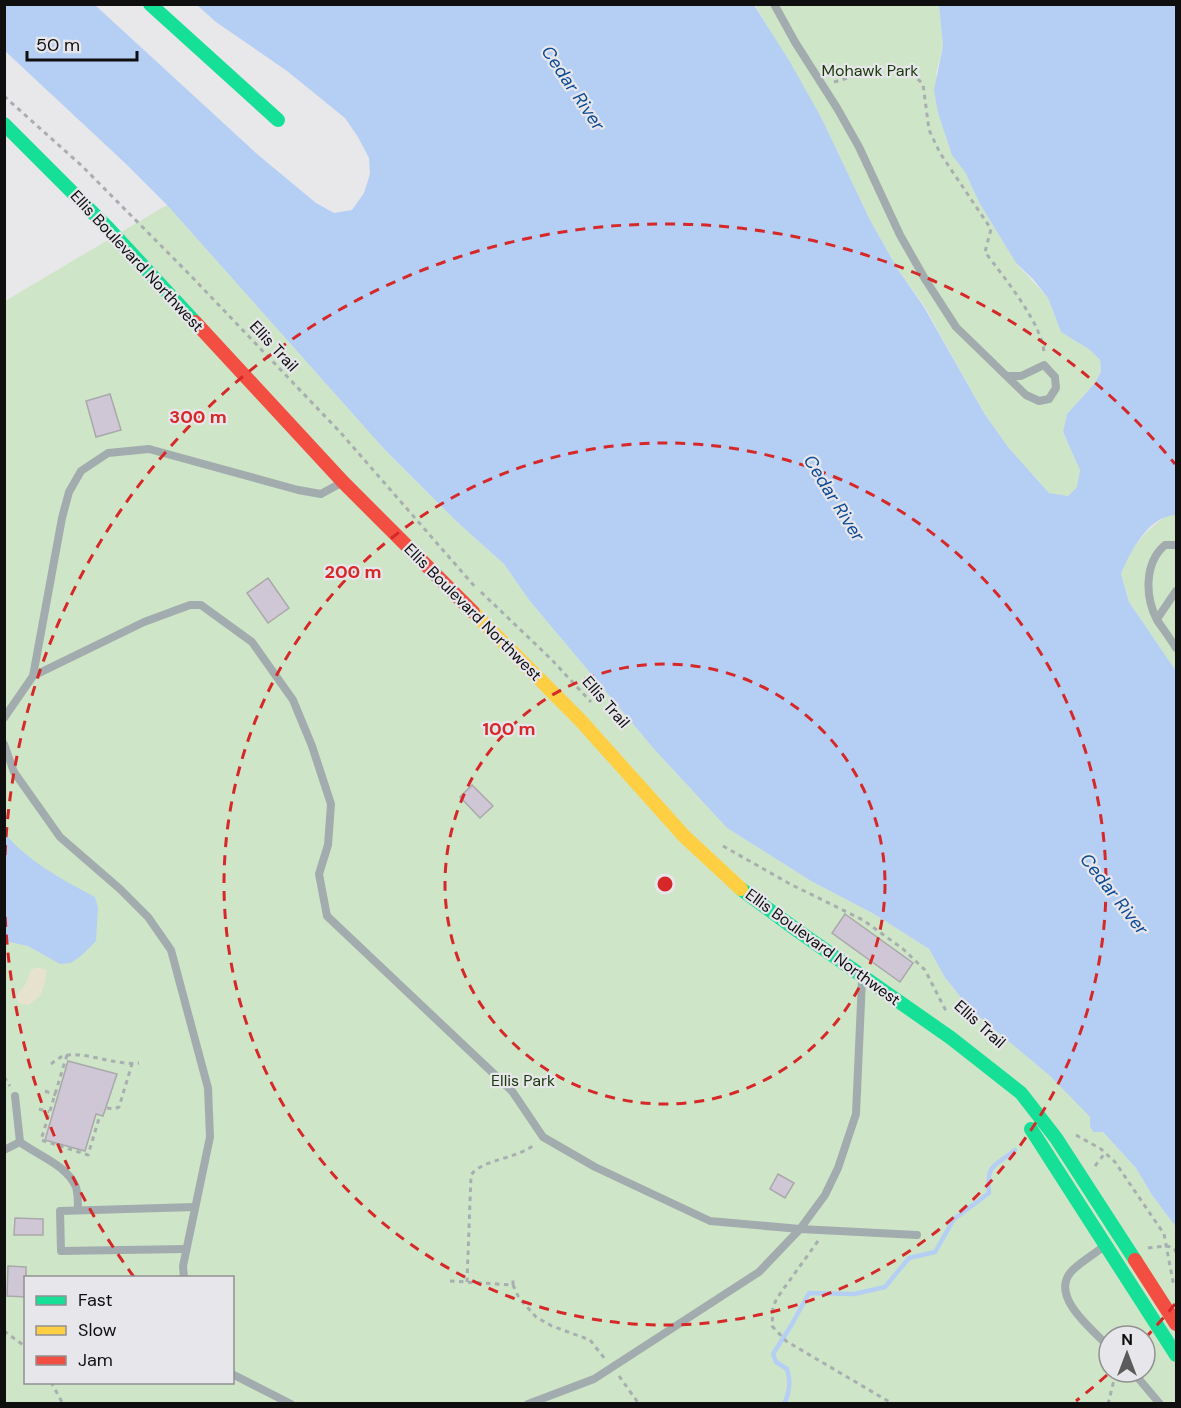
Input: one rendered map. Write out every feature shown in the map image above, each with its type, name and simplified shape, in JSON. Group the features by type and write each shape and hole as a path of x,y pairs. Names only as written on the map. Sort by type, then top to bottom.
{"street":[{"path":"150,4 278,120"},
{"name":"Ellis Boulevard Northwest","path":"4,124 109,229 344,482 581,721 684,836 735,884 1021,1093 1056,1138 1176,1324"},
{"name":"Ellis Boulevard Northwest","path":"977,1059 1038,1138 1176,1355"}],"lane":[{"path":"774,4 859,147 900,235 956,327 1007,376 1026,394 1039,401 1049,399 1056,388 1055,377 1044,365 1021,376 1007,376"},
{"path":"4,718 33,676 62,518 69,492 81,471 108,453 149,449 262,482 321,494 344,482"},
{"path":"1176,545 1165,545 1157,551 1149,571 1147,590 1156,618 1176,648"},
{"path":"1156,618 1176,591"},
{"path":"33,676 144,622 190,604 201,605 252,642 293,700 312,746 331,804 328,845 319,874 327,916 512,1091 543,1137 595,1167 710,1221 917,1235"},
{"path":"4,744 14,772 60,837 120,889 148,917 171,950 208,1088 210,1137 186,1249 184,1276"},
{"path":"528,1404 594,1379 611,1368 759,1272 800,1228 830,1186 856,1114 863,976"},
{"path":"15,1096 20,1142"},
{"path":"20,1142 58,1167 73,1180 77,1189 78,1210"},
{"path":"4,1150 20,1142"},
{"path":"186,1249 61,1251 60,1211 195,1208"},
{"path":"1097,1334 1070,1306 1065,1295 1066,1283 1070,1273 1119,1234"},
{"path":"234,1375 291,1404"},
{"path":"1143,1384 1160,1404"}],"path":[{"path":"823,86 886,66 907,69 923,84 929,130 940,153 991,229 986,252 1027,310 1044,344 1044,365"},
{"name":"Ellis Trail","path":"4,96 82,166 193,278 340,432 477,588 551,659 591,703"},
{"name":"Ellis Trail","path":"720,845 790,884 863,920 903,949 925,970 948,1013"},
{"path":"51,1064 67,1055 139,1063"},
{"path":"67,1055 42,1140 88,1155 100,1115"},
{"path":"107,1108 118,1107 132,1064"},
{"path":"45,1091 56,1095"},
{"path":"39,1109 49,1112"},
{"path":"1072,1133 1105,1153 1114,1162 1164,1234 1174,1289"},
{"path":"466,1282 471,1175 480,1167 524,1153 543,1137"},
{"path":"1091,1170 1105,1153"},
{"path":"826,1230 777,1298 771,1317 772,1326 786,1341 893,1404"},
{"path":"1141,1249 1167,1246 1174,1248 1176,1252"},
{"path":"513,1276 513,1285 519,1298 536,1317 552,1326 590,1340 639,1404"},
{"path":"450,1281 513,1285"},
{"path":"4,1331 24,1346"},
{"path":"52,1384 63,1404"},
{"path":"1108,1404 1113,1384"}],"green space":[{"name":"Mohawk Park","path":"755,5 939,5 943,46 936,74 965,172 980,204 1016,263 1048,298 1061,332 1090,350 1100,360 1101,371 1095,383 1067,414 1063,433 1080,469 1078,487 1067,497 1049,493 1008,447 984,413 925,307 897,268 870,220 822,119"},
{"name":"Ellis Park","path":"167,205 385,450 456,521 504,564 529,600 654,749 727,828 811,881 874,914 929,949 944,976 970,1009 1050,1076 1090,1117 1090,1126 1103,1132 1136,1168 1152,1195 1176,1227 1176,1403 5,1403 5,301"},
{"path":"1167,515 1176,515 1176,671 1129,602 1121,574 1139,541"}],"sand":[{"path":"37,967 46,970 41,995 29,1005 19,1003 18,993 25,985 31,970"}],"water":[{"name":"Cedar River","path":"4,5 95,5 257,154 316,203 334,213 352,210 364,193 370,174 369,158 358,137 345,118 287,71 216,22 197,5 754,5 822,119 870,220 897,268 924,307 984,413 1008,447 1049,493 1068,496 1077,487 1080,470 1063,432 1067,414 1095,383 1101,371 1100,360 1090,350 1061,332 1048,298 1016,263 980,204 965,172 952,155 938,113 934,90 943,46 939,5 1176,5 1176,515 1157,521 1149,528 1135,545 1121,574 1129,602 1176,671 1176,1227 1152,1195 1136,1168 1103,1132 1093,1132 1090,1117 1050,1076 970,1009 944,976 929,949 874,914 811,881 727,828 654,749 529,600 504,564 456,521 385,450 167,205 5,51"},
{"path":"5,834 36,862 95,897 98,908 96,941 71,963 60,964 28,946 5,941"}],"building":[{"path":"110,394 121,430 96,437 86,401"},
{"path":"268,578 289,608 268,623 247,593"},
{"path":"472,785 493,806 480,818 460,797"},
{"path":"845,914 913,963 900,982 832,933"},
{"path":"68,1061 117,1074 103,1116 96,1114 85,1151 45,1140"},
{"path":"778,1174 794,1183 785,1198 770,1189"},
{"path":"15,1218 43,1219 43,1235 14,1235"},
{"path":"8,1266 26,1267 24,1297 7,1296"}],"waterway":[{"path":"784,1404 788,1395 788,1373 787,1369 776,1362 773,1354 809,1293 854,1294 885,1287 909,1258 935,1252 954,1219 989,1193 989,1176 993,1167 1015,1150"}],"traffic: fast":[{"path":"150,4 278,120"},
{"path":"4,124 109,229 195,322"},
{"path":"741,889 951,1038 1021,1093 1056,1138 1135,1260"},
{"path":"1031,1129 1176,1355"}],"traffic: slow":[{"path":"473,612 581,721 684,836 741,889"}],"traffic: jam":[{"path":"195,322 343,482 473,612"},
{"path":"1135,1260 1176,1324"}]}
